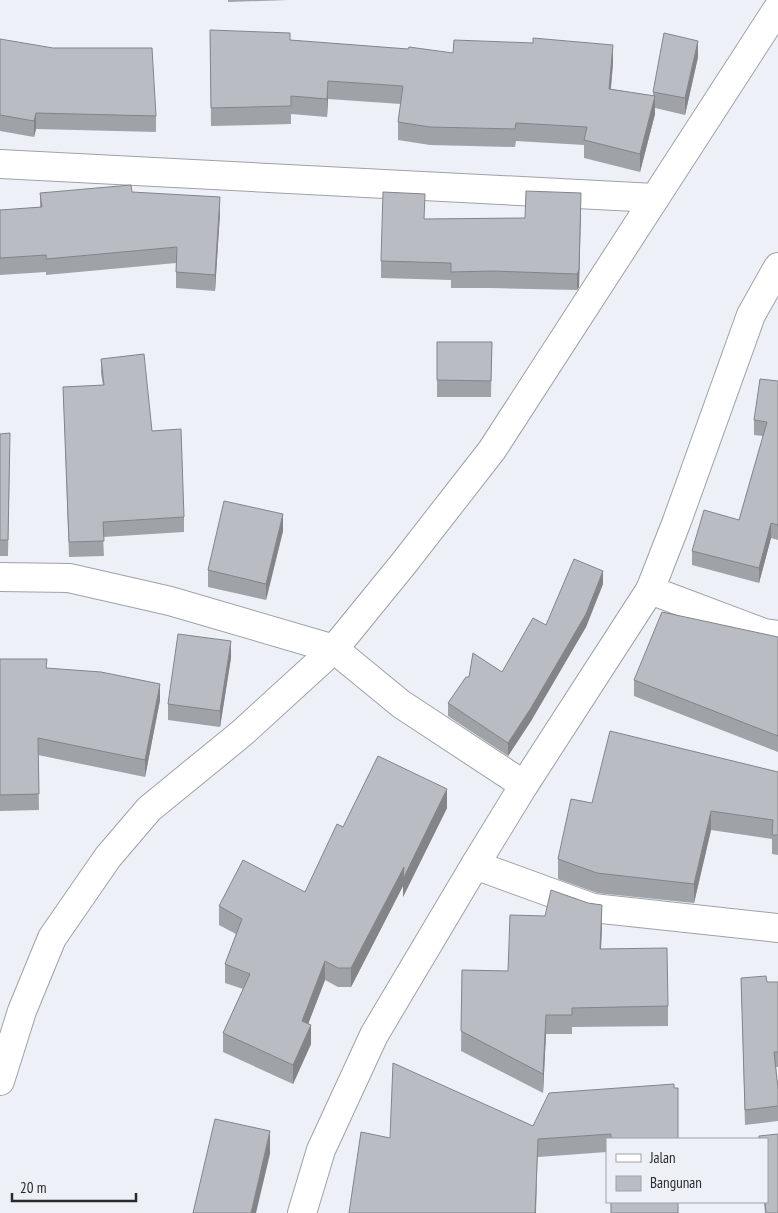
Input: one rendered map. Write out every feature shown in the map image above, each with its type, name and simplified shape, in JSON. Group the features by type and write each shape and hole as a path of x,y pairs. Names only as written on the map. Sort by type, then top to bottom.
{"street":[{"path":"0,1081 22,1011 52,938 108,857 149,809 242,733 334,648 404,563 492,450 778,8"},
{"path":"0,164 655,198"},
{"path":"302,1213 321,1150 374,1035 475,865 650,590 677,521 751,315 778,267"},
{"path":"0,576 69,578 170,601 334,648 400,704 524,786"},
{"path":"650,590 764,633 778,635"},
{"path":"475,865 593,908 778,928"}],"building":[{"path":"210,30 290,33 290,40 408,49 409,47 453,53 454,40 533,43 533,38 613,45 609,89 655,96 640,154 584,140 587,127 516,123 515,129 430,127 398,122 403,86 328,81 327,99 291,96 291,106 211,108"},
{"path":"664,33 698,41 685,98 653,92"},
{"path":"0,39 53,48 152,48 156,116 36,113 34,121 0,115"},
{"path":"131,185 132,192 220,197 215,275 176,272 177,247 46,259 46,255 0,258 0,210 42,207 40,193"},
{"path":"526,191 581,193 579,270 577,274 492,271 451,272 451,263 381,261 383,192 425,194 424,219 525,218"},
{"path":"437,342 492,342 491,381 437,380"},
{"path":"144,354 152,431 181,429 184,517 103,522 104,541 69,542 63,387 104,385 101,359"},
{"path":"760,379 778,381 778,525 771,523 759,568 692,551 704,510 739,520 767,422 754,420"},
{"path":"10,433 8,540 0,540 0,434"},
{"path":"224,501 283,514 266,584 208,570"},
{"path":"574,559 603,571 586,614 531,708 508,743 448,703 466,677 469,677 473,653 502,672 533,618 546,625"},
{"path":"662,612 778,637 778,736 634,680"},
{"path":"178,634 231,641 220,711 168,704"},
{"path":"0,659 47,659 46,668 101,672 160,684 145,760 38,738 39,794 0,795"},
{"path":"610,731 778,772 778,835 772,835 773,820 711,811 694,884 597,873 558,859 571,799 592,803"},
{"path":"378,756 447,789 403,879 404,867 351,968 338,968 325,961 302,1021 311,1025 293,1065 223,1033 250,974 225,964 242,919 219,906 243,860 305,892 337,824 343,827"},
{"path":"551,890 588,903 602,905 600,949 667,948 668,1006 572,1008 572,1015 546,1015 543,1074 461,1031 462,970 508,971 510,915 545,916"},
{"path":"766,976 767,982 778,982 778,1052 774,1052 778,1106 745,1110 741,978"},
{"path":"393,1063 533,1126 549,1093 674,1084 674,1088 678,1088 678,1138 611,1138 611,1134 538,1139 535,1213 349,1213 361,1132 390,1138"},
{"path":"215,1119 270,1131 251,1213 193,1213"},
{"path":"778,1134 778,1213 766,1213 765,1203 768,1203 768,1138 759,1138 759,1136"},
{"path":"611,1203 678,1203 678,1213 611,1213"}]}
